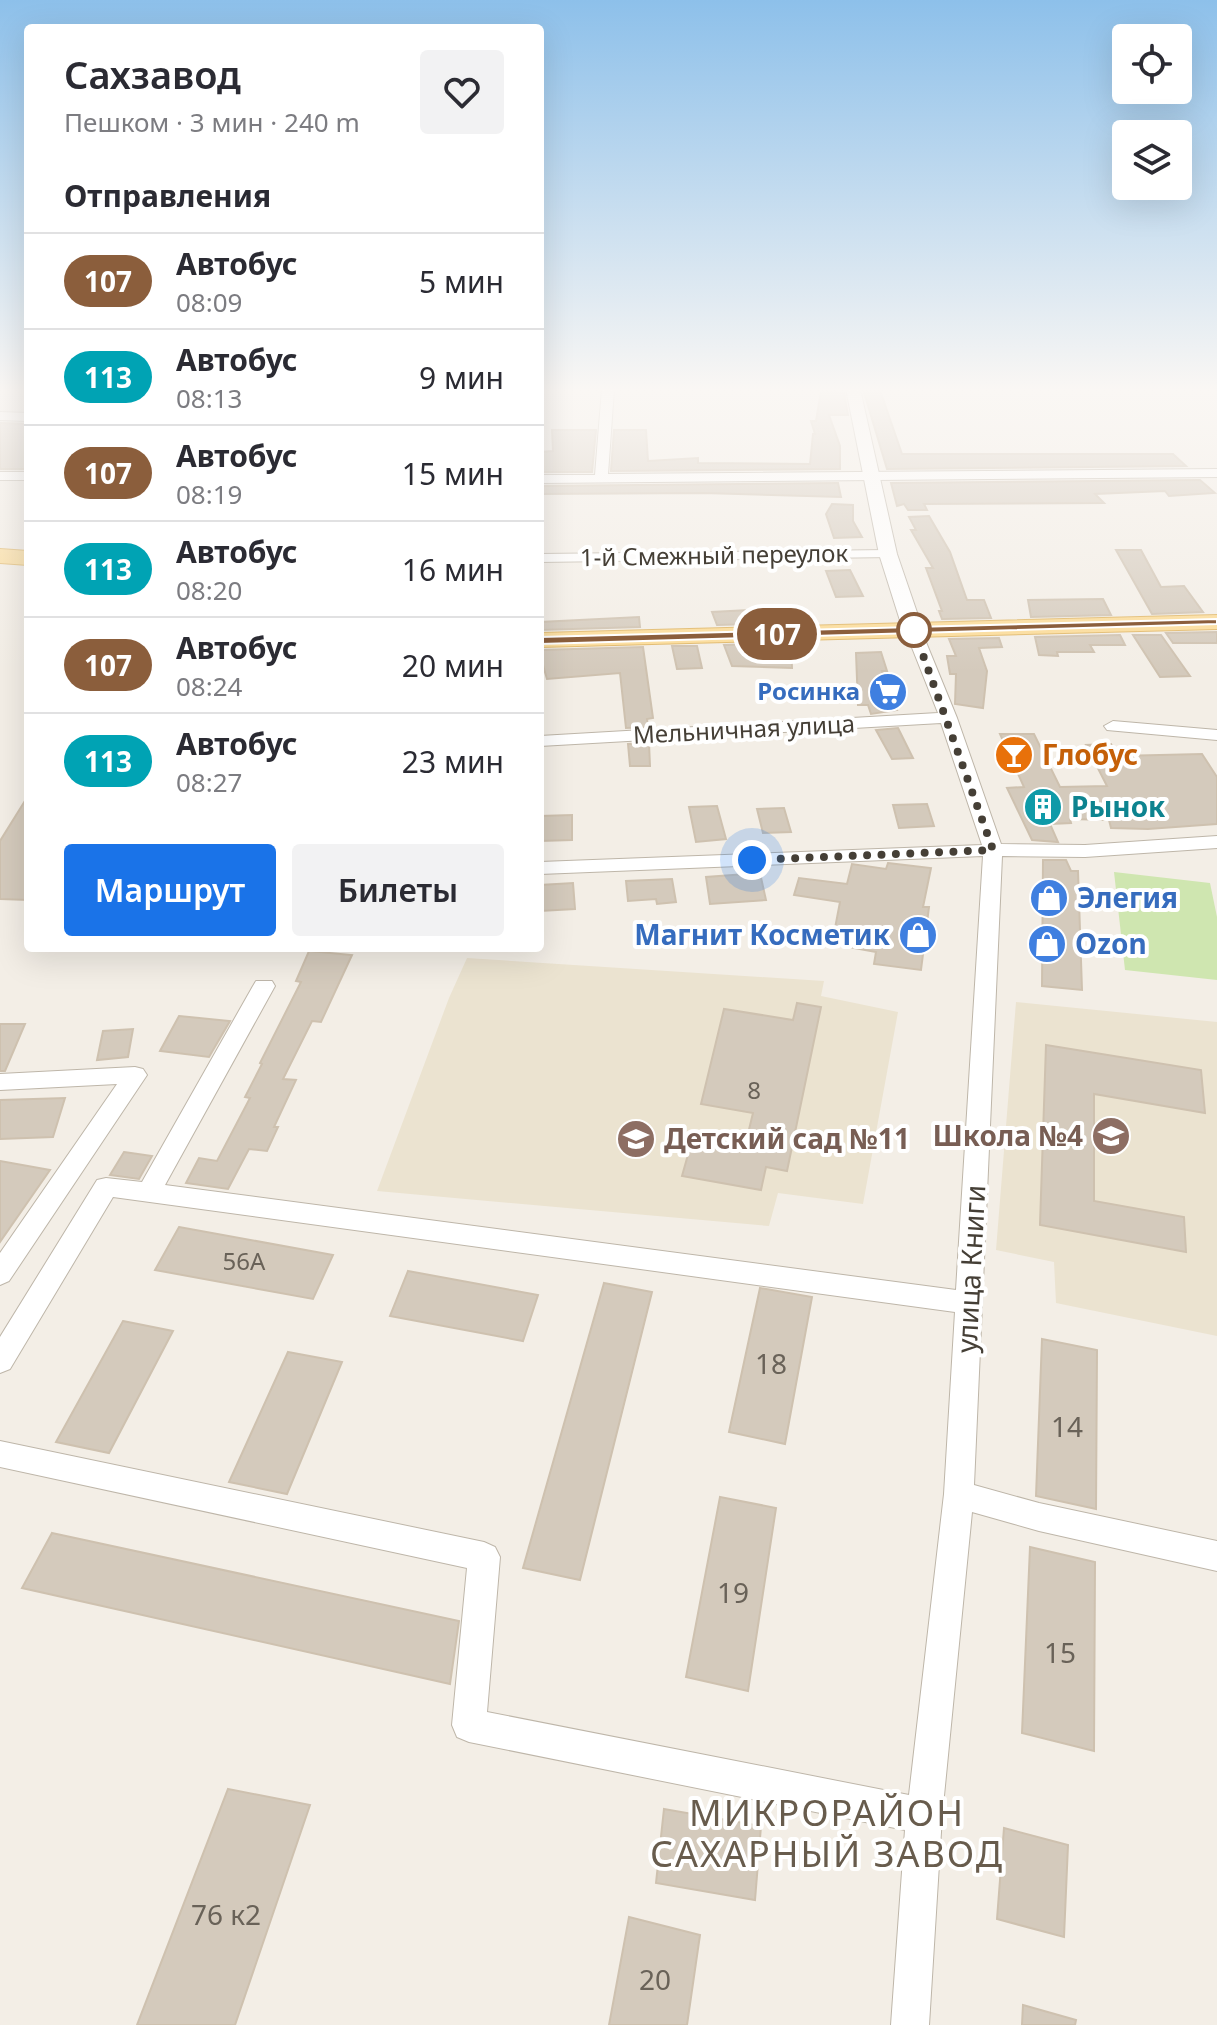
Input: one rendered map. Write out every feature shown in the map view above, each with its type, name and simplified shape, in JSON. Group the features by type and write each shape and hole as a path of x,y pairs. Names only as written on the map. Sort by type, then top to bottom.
{"main road":[{"path":"0,556 24,558"},
{"path":"544,640 1217,622"}],"street":[{"name":"улица Книги","path":"873,484 888,554 993,850 959,1494 924,1816 910,2025"},
{"name":"1-й Смежный переулок","path":"544,558 888,554"},
{"name":"Мельничная улица","path":"544,741 948,718"},
{"path":"1113,726 1217,735"},
{"path":"544,868 993,850 1085,851 1217,842"},
{"path":"149,1192 264,986"},
{"path":"0,1082 135,1075 0,1274"},
{"path":"0,1361 106,1187 969,1303"},
{"path":"0,1454 484,1557 469,1725 924,1816"},
{"path":"959,1494 1039,1517 1217,1556"}],"shaded area":[{"name":"Детский сад №11","path":"467,958 824,981 821,996 898,1012 863,1204 778,1193 769,1226 377,1191"},
{"name":"Школа №4","path":"1016,1002 1217,1022 1217,1336 1056,1303 1054,1262 996,1250"}],"green space":[{"path":"1114,872 1210,883 1217,917 1217,980 1125,970"}],"building":[{"path":"838,484 841,497 703,493 544,494 544,486"},
{"path":"891,484 1204,484 1215,493 1169,496 1165,491 1095,494 1104,503 924,504 927,510 908,510 904,504 897,506"},
{"path":"832,504 853,505 853,521 862,537 834,538 826,514"},
{"path":"929,516 950,552 967,600 984,600 991,618 942,619 926,568 933,568 911,530 916,530 909,517"},
{"path":"1116,550 1141,550 1161,587 1184,586 1203,612 1152,614"},
{"path":"850,570 863,596 836,597 826,571"},
{"path":"1103,599 1111,615 1031,617 1028,600"},
{"path":"789,608 790,623 717,625 712,612"},
{"path":"639,617 640,627 544,630 544,622"},
{"path":"1217,632 1217,643 1173,643 1166,633"},
{"path":"1120,635 1125,645 1090,645 1094,652 1057,652 1058,656 1039,655 1035,637"},
{"path":"1133,635 1161,635 1190,676 1160,677"},
{"path":"999,638 1002,647 979,648 987,671 983,708 955,704 956,674 950,674 947,656 956,656 949,639"},
{"path":"791,643 792,668 732,666 724,645"},
{"path":"672,646 697,646 702,668 677,669"},
{"path":"643,647 653,718 647,719 648,727 626,728 620,673 547,679 544,650"},
{"path":"881,652 887,671 882,671 897,710 871,714 868,705 858,705 856,653"},
{"path":"898,728 913,758 892,759 876,730"},
{"path":"1000,734 1034,734 1060,787 1107,786 1086,745 1111,744 1117,756 1202,754 1217,777 1217,824 1111,828 1109,820 1070,819 1071,823 1050,824 1058,842 1032,840 1007,788 1024,787"},
{"path":"649,743 650,766 630,766 628,744"},
{"path":"24,802 24,900 0,899 0,841"},
{"path":"927,804 934,826 899,828 893,805"},
{"path":"717,806 726,839 696,842 689,807"},
{"path":"784,808 791,832 763,833 757,809"},
{"path":"572,815 572,840 544,841 544,816"},
{"path":"1043,860 1066,860 1071,871 1078,871 1082,990 1042,986"},
{"path":"888,863 931,868 923,907 929,907 921,970 874,964 876,952 832,944 840,902 794,895 799,878 847,884 852,864 886,869"},
{"path":"760,873 766,900 710,904 706,877"},
{"path":"672,879 676,902 657,904 656,899 628,901 626,881"},
{"path":"573,883 575,909 544,911 544,885"},
{"path":"309,952 352,955 321,1022 312,1021 283,1079 296,1080 274,1127 278,1127 267,1151 249,1149 228,1189 186,1183 199,1158 217,1161 250,1098 245,1097 301,982 296,981"},
{"path":"797,1003 821,1007 787,1171 766,1167 761,1190 682,1176 693,1137 745,1146 753,1113 701,1104 724,1009 793,1020"},
{"path":"179,1016 230,1021 209,1057 160,1051"},
{"path":"0,1024 25,1024 5,1071 0,1071"},
{"path":"133,1029 128,1057 97,1060 103,1031"},
{"path":"1046,1045 1201,1070 1205,1113 1094,1094 1094,1201 1184,1217 1186,1252 1040,1225"},
{"path":"65,1098 53,1137 0,1139 0,1100"},
{"path":"124,1152 152,1156 139,1179 110,1175"},
{"path":"0,1161 50,1170 0,1242"},
{"path":"179,1227 333,1255 313,1299 155,1270"},
{"path":"408,1271 538,1295 523,1341 390,1316"},
{"path":"604,1283 652,1292 580,1580 523,1568"},
{"path":"760,1288 812,1297 785,1444 729,1432"},
{"path":"123,1321 173,1331 109,1453 56,1442"},
{"path":"1042,1339 1097,1350 1096,1509 1036,1496"},
{"path":"288,1352 342,1362 287,1494 229,1482"},
{"path":"720,1497 776,1508 748,1691 686,1677"},
{"path":"52,1533 459,1621 450,1684 22,1588"},
{"path":"1030,1547 1095,1562 1094,1751 1022,1733"},
{"path":"228,1789 310,1805 235,2025 137,2025"},
{"path":"664,1809 761,1826 755,1900 656,1883"},
{"path":"1004,1828 1068,1845 1064,1937 997,1919"},
{"path":"629,1917 700,1935 687,2025 609,2025"},
{"path":"1023,2005 1076,2020 1075,2025 1022,2025"}],"bus line":[{"name":"107","path":"544,640 1217,622"}],"place":[{"name":"Росинка","path":"888,692"},
{"name":"Глобус","path":"1014,755"},
{"name":"Рынок","path":"1043,807"},
{"name":"Элегия","path":"1049,898"},
{"name":"Магнит Косметик","path":"918,935"},
{"name":"Ozon","path":"1047,944"},
{"name":"Школа №4","path":"1111,1136"},
{"name":"Детский сад №11","path":"636,1139"}],"district":[{"name":"МИКРОРАЙОН САХАРНЫЙ ЗАВОД","path":"827,1834"}],"route":[{"path":"752,860 993,850 914,630"}]}
